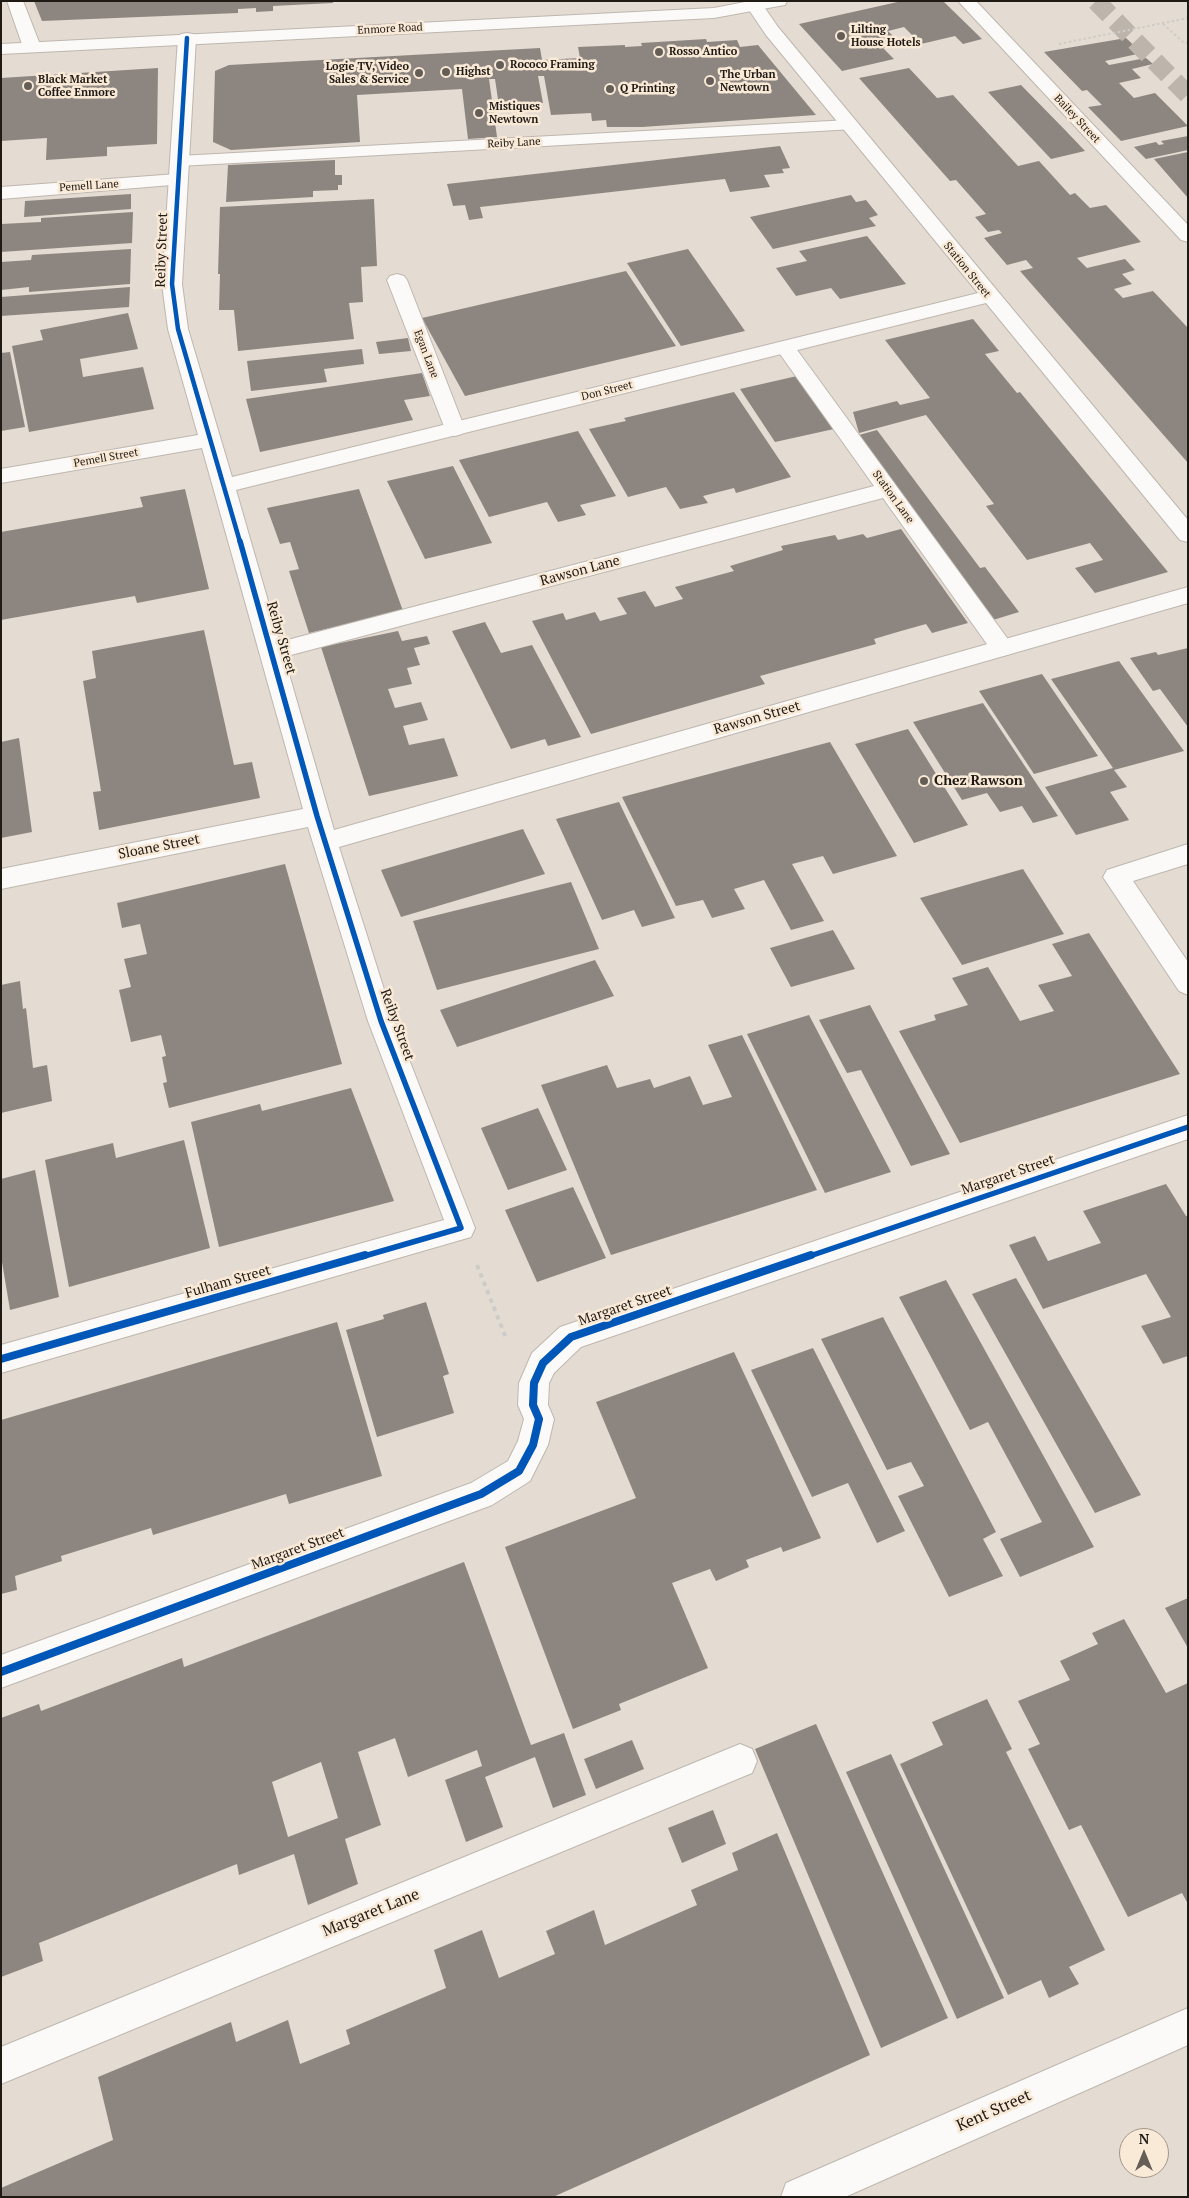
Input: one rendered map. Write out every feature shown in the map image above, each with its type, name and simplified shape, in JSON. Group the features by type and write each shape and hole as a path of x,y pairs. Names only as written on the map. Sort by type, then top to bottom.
{"main road":[{"path":"14,1 32,47"},
{"name":"Enmore Road","path":"1,49 187,38 714,13 752,4 778,1"},
{"name":"Bailey Street","path":"966,1 1188,236"},
{"name":"Station Street","path":"752,4 772,32 1188,535"},
{"name":"Reiby Street","path":"187,38 172,284 178,329 272,652 317,816 381,1021 461,1228"},
{"name":"Reiby Lane","path":"178,170 849,125"},
{"name":"Pemell Lane","path":"1,193 178,170"},
{"name":"Egan Lane","path":"397,280 455,429"},
{"name":"Don Street","path":"224,486 989,296"},
{"name":"Station Lane","path":"784,347 1002,648"},
{"name":"Pemell Street","path":"1,476 210,440"},
{"name":"Rawson Lane","path":"272,652 888,490"},
{"name":"Rawson Street","path":"326,842 1188,595"},
{"name":"Sloane Street","path":"1,880 317,816"},
{"path":"1188,854 1116,877 1188,984"},
{"name":"Margaret Street","path":"1,1672 481,1494 519,1472 533,1445 539,1419 533,1405 534,1383 543,1362 572,1337 1188,1127"},
{"name":"Fulham Street","path":"1,1360 461,1228"},
{"name":"Margaret Lane","path":"1,2066 740,1760"},
{"name":"Kent Street","path":"800,2197 1188,2026"}],"path":[{"path":"1014,53 1188,18"},
{"path":"1162,24 1183,42 1188,43"},
{"path":"477,1266 507,1340"}],"building":[{"path":"34,1 333,1 333,3 273,6 273,11 256,12 256,8 238,9 238,13 42,21"},
{"path":"902,1 943,1 982,39 963,44 955,36 921,44 904,27 888,31 901,44 883,48 894,59 842,71 799,24"},
{"path":"1126,38 1142,53 1105,61 1109,65 1146,58 1153,64 1132,69 1141,78 1119,83 1134,98 1155,93 1188,126 1121,141 1088,107 1102,105 1087,90 1082,91 1044,52"},
{"path":"706,39 707,42 737,40 740,47 758,45 816,115 642,127 607,127 606,120 592,121 591,113 551,115 544,76 538,76 543,103 499,106 495,79 489,79 497,137 468,139 462,89 357,95 360,142 231,150 213,142 215,71 229,65 540,48 542,60 580,58 578,47 642,46 641,43"},
{"path":"158,68 157,144 107,147 107,156 46,160 47,138 1,141 1,78"},
{"path":"909,68 937,98 953,95 1018,166 1039,161 1070,195 1075,193 1090,208 1106,205 1141,242 1077,258 1087,268 1125,259 1135,270 1122,274 1132,284 1114,289 1123,298 1153,291 1188,328 1188,463 1020,271 1033,268 1026,260 1007,265 984,238 1002,233 999,230 988,232 975,217 986,214 956,180 950,181 859,78"},
{"path":"1021,85 1085,151 1051,159 988,92"},
{"path":"1188,136 1188,150 1146,159 1134,147 1156,142 1159,145 1164,144 1161,141"},
{"path":"780,146 790,168 782,169 784,173 764,175 770,187 730,192 725,179 480,207 483,218 469,220 465,205 453,206 447,184"},
{"path":"1188,152 1188,198 1154,159"},
{"path":"335,160 335,175 342,175 342,185 338,185 338,190 313,191 313,197 226,202 228,165"},
{"path":"131,194 131,209 24,217 25,201"},
{"path":"851,195 856,202 866,200 878,215 869,218 876,226 773,249 750,217"},
{"path":"374,199 377,266 361,267 363,302 349,303 354,339 238,351 234,310 219,310 220,207"},
{"path":"133,212 132,243 1,252 1,224 41,222 41,218"},
{"path":"867,236 906,284 840,299 831,288 796,296 776,268 807,261 799,251"},
{"path":"131,249 130,284 29,292 29,287 1,290 1,262 31,260 32,255"},
{"path":"688,249 745,331 681,346 627,263"},
{"path":"626,271 676,346 465,396 422,318"},
{"path":"130,287 129,307 1,316 1,297"},
{"path":"128,313 138,349 80,359 83,377 143,367 154,409 29,432 12,346 43,340 40,330"},
{"path":"973,319 999,351 985,354 1017,393 1020,392 1168,572 1095,593 1075,568 1103,560 1090,543 1027,560 986,506 994,504 926,415 859,433 853,412 897,401 900,405 930,398 885,340"},
{"path":"408,338 411,351 379,354 376,342"},
{"path":"362,349 364,364 324,369 327,382 251,391 247,361"},
{"path":"10,352 25,427 1,431 1,353"},
{"path":"422,373 430,396 404,400 413,420 260,452 246,399"},
{"path":"797,376 834,429 775,442 740,389"},
{"path":"734,392 791,477 736,493 734,488 703,496 708,503 680,509 666,487 628,497 589,429 626,421 624,418"},
{"path":"877,430 980,568 985,567 1019,612 993,620 859,435"},
{"path":"578,431 616,496 580,505 586,515 558,522 547,502 489,517 459,460"},
{"path":"453,466 492,543 425,559 387,481"},
{"path":"185,489 209,589 137,603 135,596 1,620 1,532 143,507 140,497"},
{"path":"359,489 403,611 309,633 289,571 299,569 290,542 280,544 267,508"},
{"path":"901,529 968,623 932,633 926,624 901,631 874,639 876,644 760,676 765,684 591,734 532,621 563,613 566,620 595,612 600,621 627,614 617,598 645,591 655,607 683,599 675,587 734,571 730,566 783,550 781,546 835,535 838,540 863,534 867,538"},
{"path":"485,622 501,653 532,645 581,737 548,746 545,739 511,749 452,631"},
{"path":"204,630 234,765 252,762 260,798 99,830 93,792 101,791 83,681 96,678 92,651"},
{"path":"398,631 402,641 427,636 430,644 414,648 420,665 407,668 412,684 388,689 395,708 421,702 428,720 403,726 409,745 444,738 458,776 369,796 321,647"},
{"path":"1188,648 1188,727 1160,689 1153,691 1130,658 1156,652 1158,655"},
{"path":"1119,661 1184,751 1114,770 1127,787 1110,792 1129,820 1076,835 1045,787 1113,768 1051,679"},
{"path":"1042,674 1098,756 1034,774 979,691"},
{"path":"983,703 1058,816 1033,823 1022,806 1000,812 987,793 962,800 913,722"},
{"path":"908,729 968,825 914,843 855,744"},
{"path":"19,738 32,832 1,838 1,742"},
{"path":"830,742 897,856 833,874 823,856 792,864 824,921 791,930 764,880 734,889 745,909 712,918 703,900 676,906 622,797"},
{"path":"619,802 675,918 642,927 634,910 602,920 556,819"},
{"path":"523,829 545,874 401,917 381,870"},
{"path":"285,864 342,1064 169,1108 163,1083 167,1082 162,1057 166,1056 161,1035 131,1042 119,990 131,987 124,959 147,954 140,924 122,928 117,903"},
{"path":"1023,869 1064,934 962,965 920,898"},
{"path":"571,882 599,949 437,990 413,921"},
{"path":"833,930 855,969 791,987 770,948"},
{"path":"1089,933 1180,1074 960,1143 899,1031 936,1020 934,1015 968,1005 952,978 988,967 1020,1021 1054,1011 1038,985 1072,976 1052,944"},
{"path":"595,960 614,996 457,1047 440,1010"},
{"path":"20,981 23,1009 26,1008 33,1068 47,1065 52,1101 1,1113 1,985"},
{"path":"870,1005 950,1154 911,1166 861,1070 847,1073 819,1020"},
{"path":"809,1015 891,1172 825,1193 747,1034"},
{"path":"742,1035 817,1190 611,1255 541,1085 607,1065 617,1088 650,1079 654,1088 690,1076 703,1105 732,1097 708,1045"},
{"path":"351,1088 394,1201 219,1247 191,1122 260,1104 262,1111"},
{"path":"538,1108 567,1170 508,1190 481,1128"},
{"path":"184,1140 210,1248 69,1287 45,1160 113,1143 116,1158"},
{"path":"35,1170 59,1297 10,1310 1,1256 1,1179"},
{"path":"1166,1184 1186,1216 1188,1216 1188,1356 1163,1364 1141,1326 1171,1317 1146,1274 1043,1309 1009,1245 1035,1236 1048,1261 1101,1243 1083,1211"},
{"path":"573,1187 606,1258 537,1282 505,1210"},
{"path":"1016,1278 1141,1495 1095,1513 972,1294"},
{"path":"946,1280 1094,1547 1020,1577 1000,1539 1042,1522 988,1422 970,1430 899,1297"},
{"path":"426,1302 449,1374 443,1376 454,1413 377,1437 346,1330 384,1319 383,1315"},
{"path":"883,1317 996,1532 983,1539 1003,1576 949,1597 898,1496 924,1486 911,1462 887,1470 821,1339"},
{"path":"337,1322 382,1476 289,1504 286,1494 153,1535 151,1528 61,1556 62,1561 15,1576 17,1590 1,1594 1,1420"},
{"path":"813,1348 905,1531 877,1543 848,1483 812,1497 751,1370"},
{"path":"734,1352 821,1538 783,1552 781,1547 746,1560 749,1567 716,1581 710,1569 672,1583 708,1668 619,1704 621,1710 573,1729 505,1547 636,1498 596,1402"},
{"path":"464,1562 531,1745 564,1733 586,1795 553,1808 535,1757 485,1777 503,1827 466,1842 445,1780 482,1766 477,1750 408,1777 395,1738 358,1752 381,1825 345,1839 358,1884 308,1905 294,1854 239,1875 237,1864 39,1943 43,1961 1,1977 1,1718 39,1704 41,1711 182,1658 184,1667","holes":["321,1762 338,1818 288,1837 272,1782"]},
{"path":"1188,1598 1188,1648 1165,1608"},
{"path":"1124,1619 1166,1693 1188,1683 1188,1904 1182,1893 1128,1917 1081,1825 1069,1830 1028,1749 1040,1744 1018,1701 1070,1680 1060,1661 1098,1644 1092,1633"},
{"path":"987,1699 1012,1749 1006,1752 1105,1950 1069,1967 1079,1984 1049,1998 1041,1980 1008,1995 900,1764 943,1745 932,1722"},
{"path":"816,1724 948,2018 881,2048 755,1749"},
{"path":"632,1740 644,1769 596,1789 584,1759"},
{"path":"891,1754 1004,1998 957,2019 846,1772"},
{"path":"713,1810 726,1844 682,1863 668,1828"},
{"path":"777,1833 870,2055 553,2197 1,2197 1,2188 113,2140 98,2077 231,2022 236,2042 288,2020 300,2064 350,2044 346,2030 446,1988 434,1950 482,1930 499,1978 555,1954 546,1931 594,1910 605,1945 697,1905 691,1890 738,1870 732,1853"}],"tunnel":[{"path":"1096,1 1188,95"}],"cycle path":[{"path":"1,1359 461,1228 381,1021 317,816 272,652 178,329 172,284 187,38"},
{"path":"1,1672 481,1494 519,1471 533,1445 539,1419 533,1405 534,1383 543,1363 571,1337 1188,1127"}],"place":[{"name":"Lilting House Hotels","path":"841,36"},
{"name":"Rosso Antico","path":"659,52"},
{"name":"Rococo Framing","path":"500,65"},
{"name":"Highst","path":"446,72"},
{"name":"Logie TV, Video Sales & Service","path":"419,73"},
{"name":"The Urban Newtown","path":"710,81"},
{"name":"Black Market Coffee Enmore","path":"28,86"},
{"name":"Q Printing","path":"610,89"},
{"name":"Mistiques Newtown","path":"479,113"},
{"name":"Chez Rawson","path":"924,781"}]}
